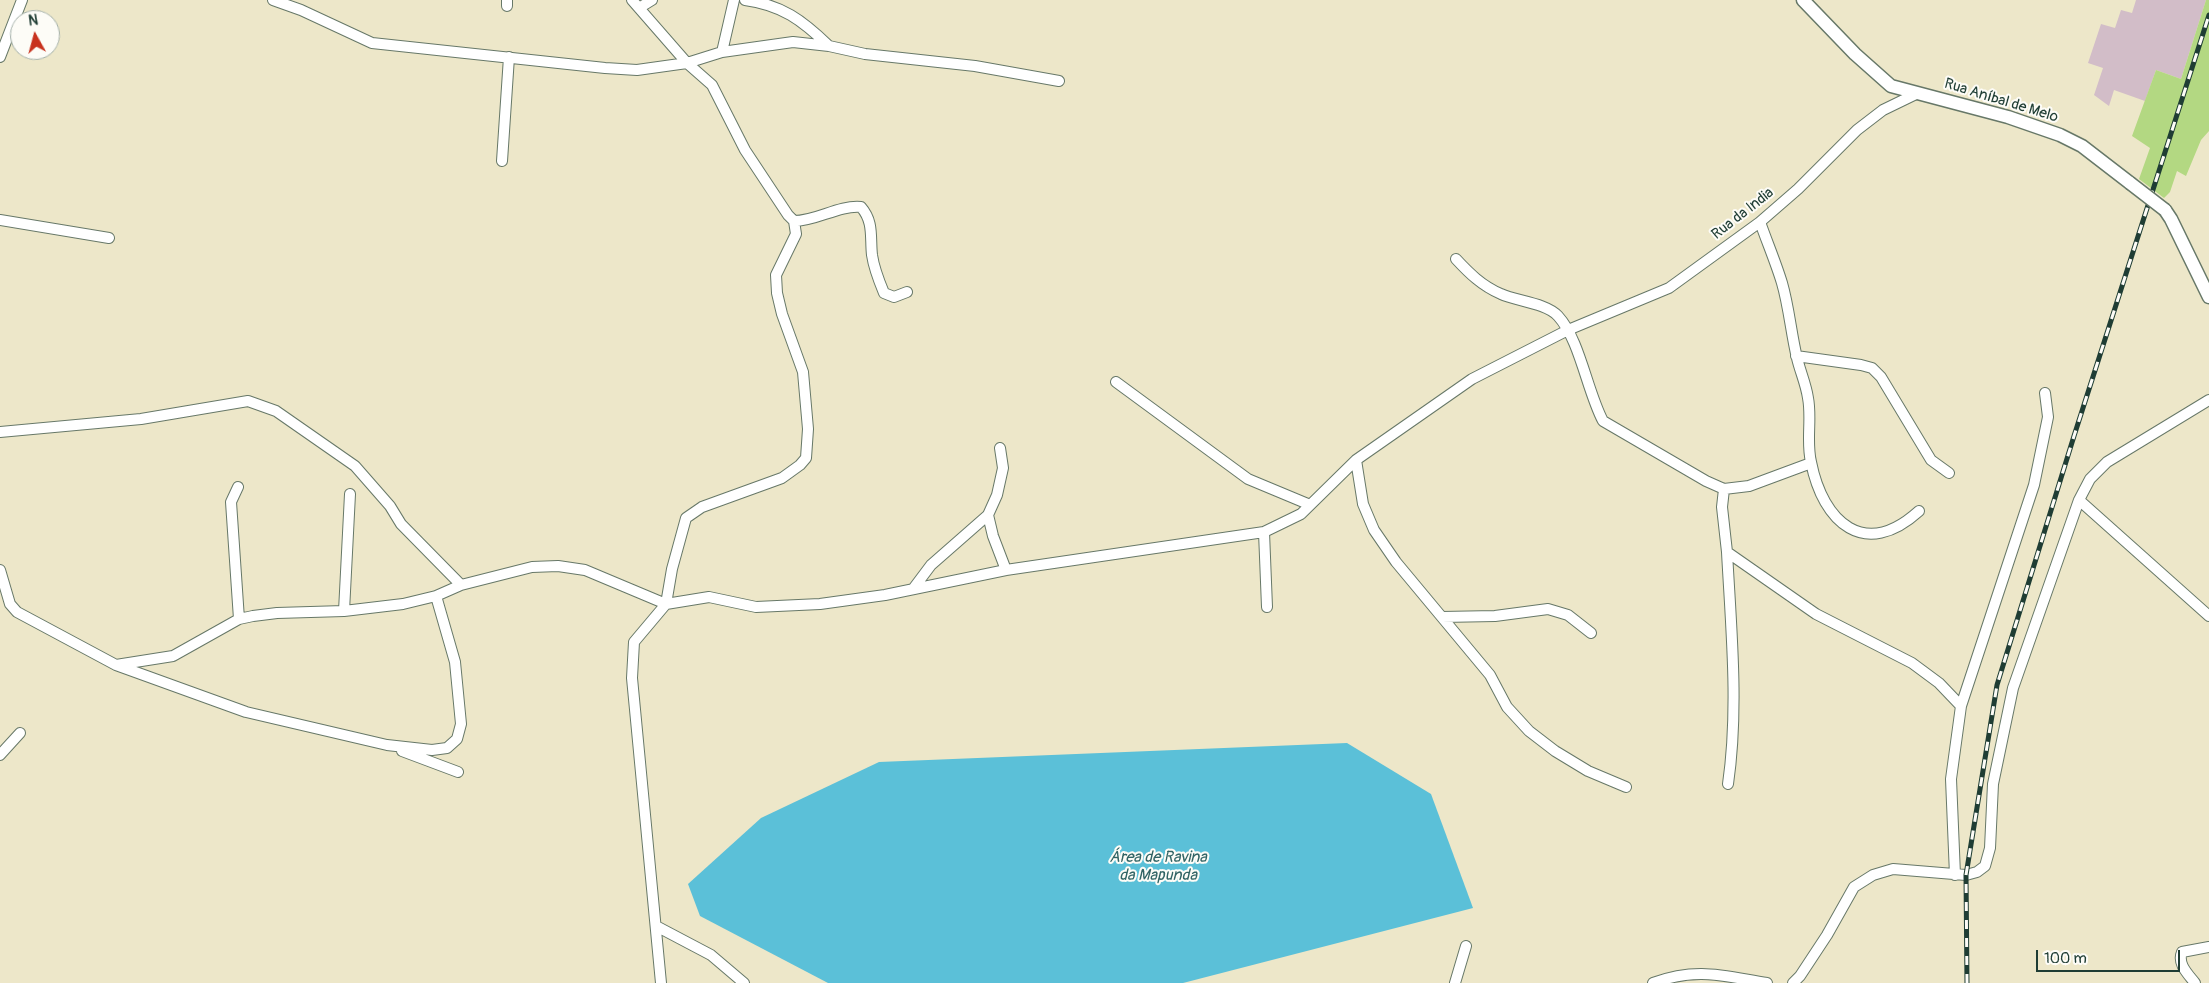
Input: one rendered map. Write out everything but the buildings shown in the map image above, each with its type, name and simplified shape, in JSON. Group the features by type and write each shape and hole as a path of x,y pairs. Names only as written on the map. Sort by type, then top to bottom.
{"street":[{"path":"0,57 22,0"},
{"path":"273,0 301,10 372,43 638,70 687,63 722,52 793,42 829,46 865,54 975,66 1059,81"},
{"path":"652,0 636,4 687,63 712,85 745,150 794,221 796,234 776,275 777,292 782,314 803,372 808,429 806,458 800,465 782,478 702,507 686,518 672,569 666,604 634,642 632,678 661,983"},
{"path":"722,52 734,0"},
{"path":"744,0 763,2 804,22 829,46"},
{"name":"Rua Aníbal de Melo","path":"1802,0 1874,72 1891,86 2008,117 2060,135 2082,146 2164,210 2171,219 2209,298"},
{"path":"502,161 509,57"},
{"name":"Rua da India","path":"666,604 709,597 756,608 820,604 914,589 1006,570 1264,532 1301,514 1308,504 1356,460 1472,379 1568,330 1669,288 1760,222 1857,130 1883,110 1918,93"},
{"path":"794,221 808,221 850,206 861,207 868,215 872,231 872,254 877,276 884,293 894,297 907,292"},
{"path":"0,220 109,238"},
{"path":"1760,222 1782,284 1796,356 1808,399 1811,463 1824,500 1842,526 1864,534 1884,532 1904,524 1919,511"},
{"path":"1456,259 1476,280 1501,295 1557,314 1568,330 1596,408 1604,421 1724,489 1749,486 1811,463"},
{"path":"1796,356 1872,368 1881,377 1931,460 1949,473"},
{"path":"1116,382 1248,478 1308,504"},
{"path":"1955,875 1951,779 1960,706 2034,485 2048,417 2045,393"},
{"path":"1793,983 1800,976 1827,935 1854,887 1872,875 1893,869 1955,875 1977,872 1985,866 1990,848 1993,784 2013,688 2079,500 2090,478 2108,462 2209,400"},
{"path":"0,432 141,419 248,401 276,411 355,466 390,506 401,524 461,585"},
{"path":"914,589 931,566 988,514 997,495 1003,468 1000,448"},
{"path":"1356,460 1363,504 1374,530 1396,562 1490,675 1507,707 1529,731 1555,751 1588,771 1626,787"},
{"path":"238,487 230,502 239,619"},
{"path":"1724,489 1722,508 1727,552 1733,694 1732,749 1728,784"},
{"path":"344,611 350,494"},
{"path":"2079,500 2209,616"},
{"path":"988,514 993,536 1006,570"},
{"path":"1264,532 1267,607"},
{"path":"1727,552 1816,614 1912,663 1939,683 1960,706"},
{"path":"116,665 172,656 190,648 239,619 276,613 344,611 403,604 436,596 461,585 532,567 558,566 585,570 666,604"},
{"path":"0,570 5,594 17,612 116,665 271,720 387,745 432,750 447,748 457,739 461,724 455,662 436,596"},
{"path":"1442,617 1496,616 1548,609 1568,615 1591,633"},
{"path":"0,755 20,733"},
{"path":"387,745 458,772"},
{"path":"656,926 711,955 744,983"},
{"path":"1455,983 1466,946"},
{"path":"2195,983 2182,965 2180,958 2182,952 2209,947"},
{"path":"1653,983 1674,975 1705,972 1733,980 1767,983"}],"shaded area":[{"path":"2136,0 2206,0 2181,79 2156,70 2145,101 2114,90 2109,106 2094,95 2103,68 2088,63 2101,24 2115,28 2121,10 2132,13"}],"green space":[{"path":"2206,0 2209,0 2209,131 2201,140 2186,176 2177,171 2170,192 2164,198 2139,179 2150,148 2132,136 2156,70 2181,79"}],"water":[{"name":"Área de Ravina da Mapunda","path":"1347,743 1431,794 1473,908 1183,983 828,983 700,916 688,884 761,818 879,762"}],"railway":[{"path":"1967,983 1966,875 1997,685 2074,436 2209,15"}]}
